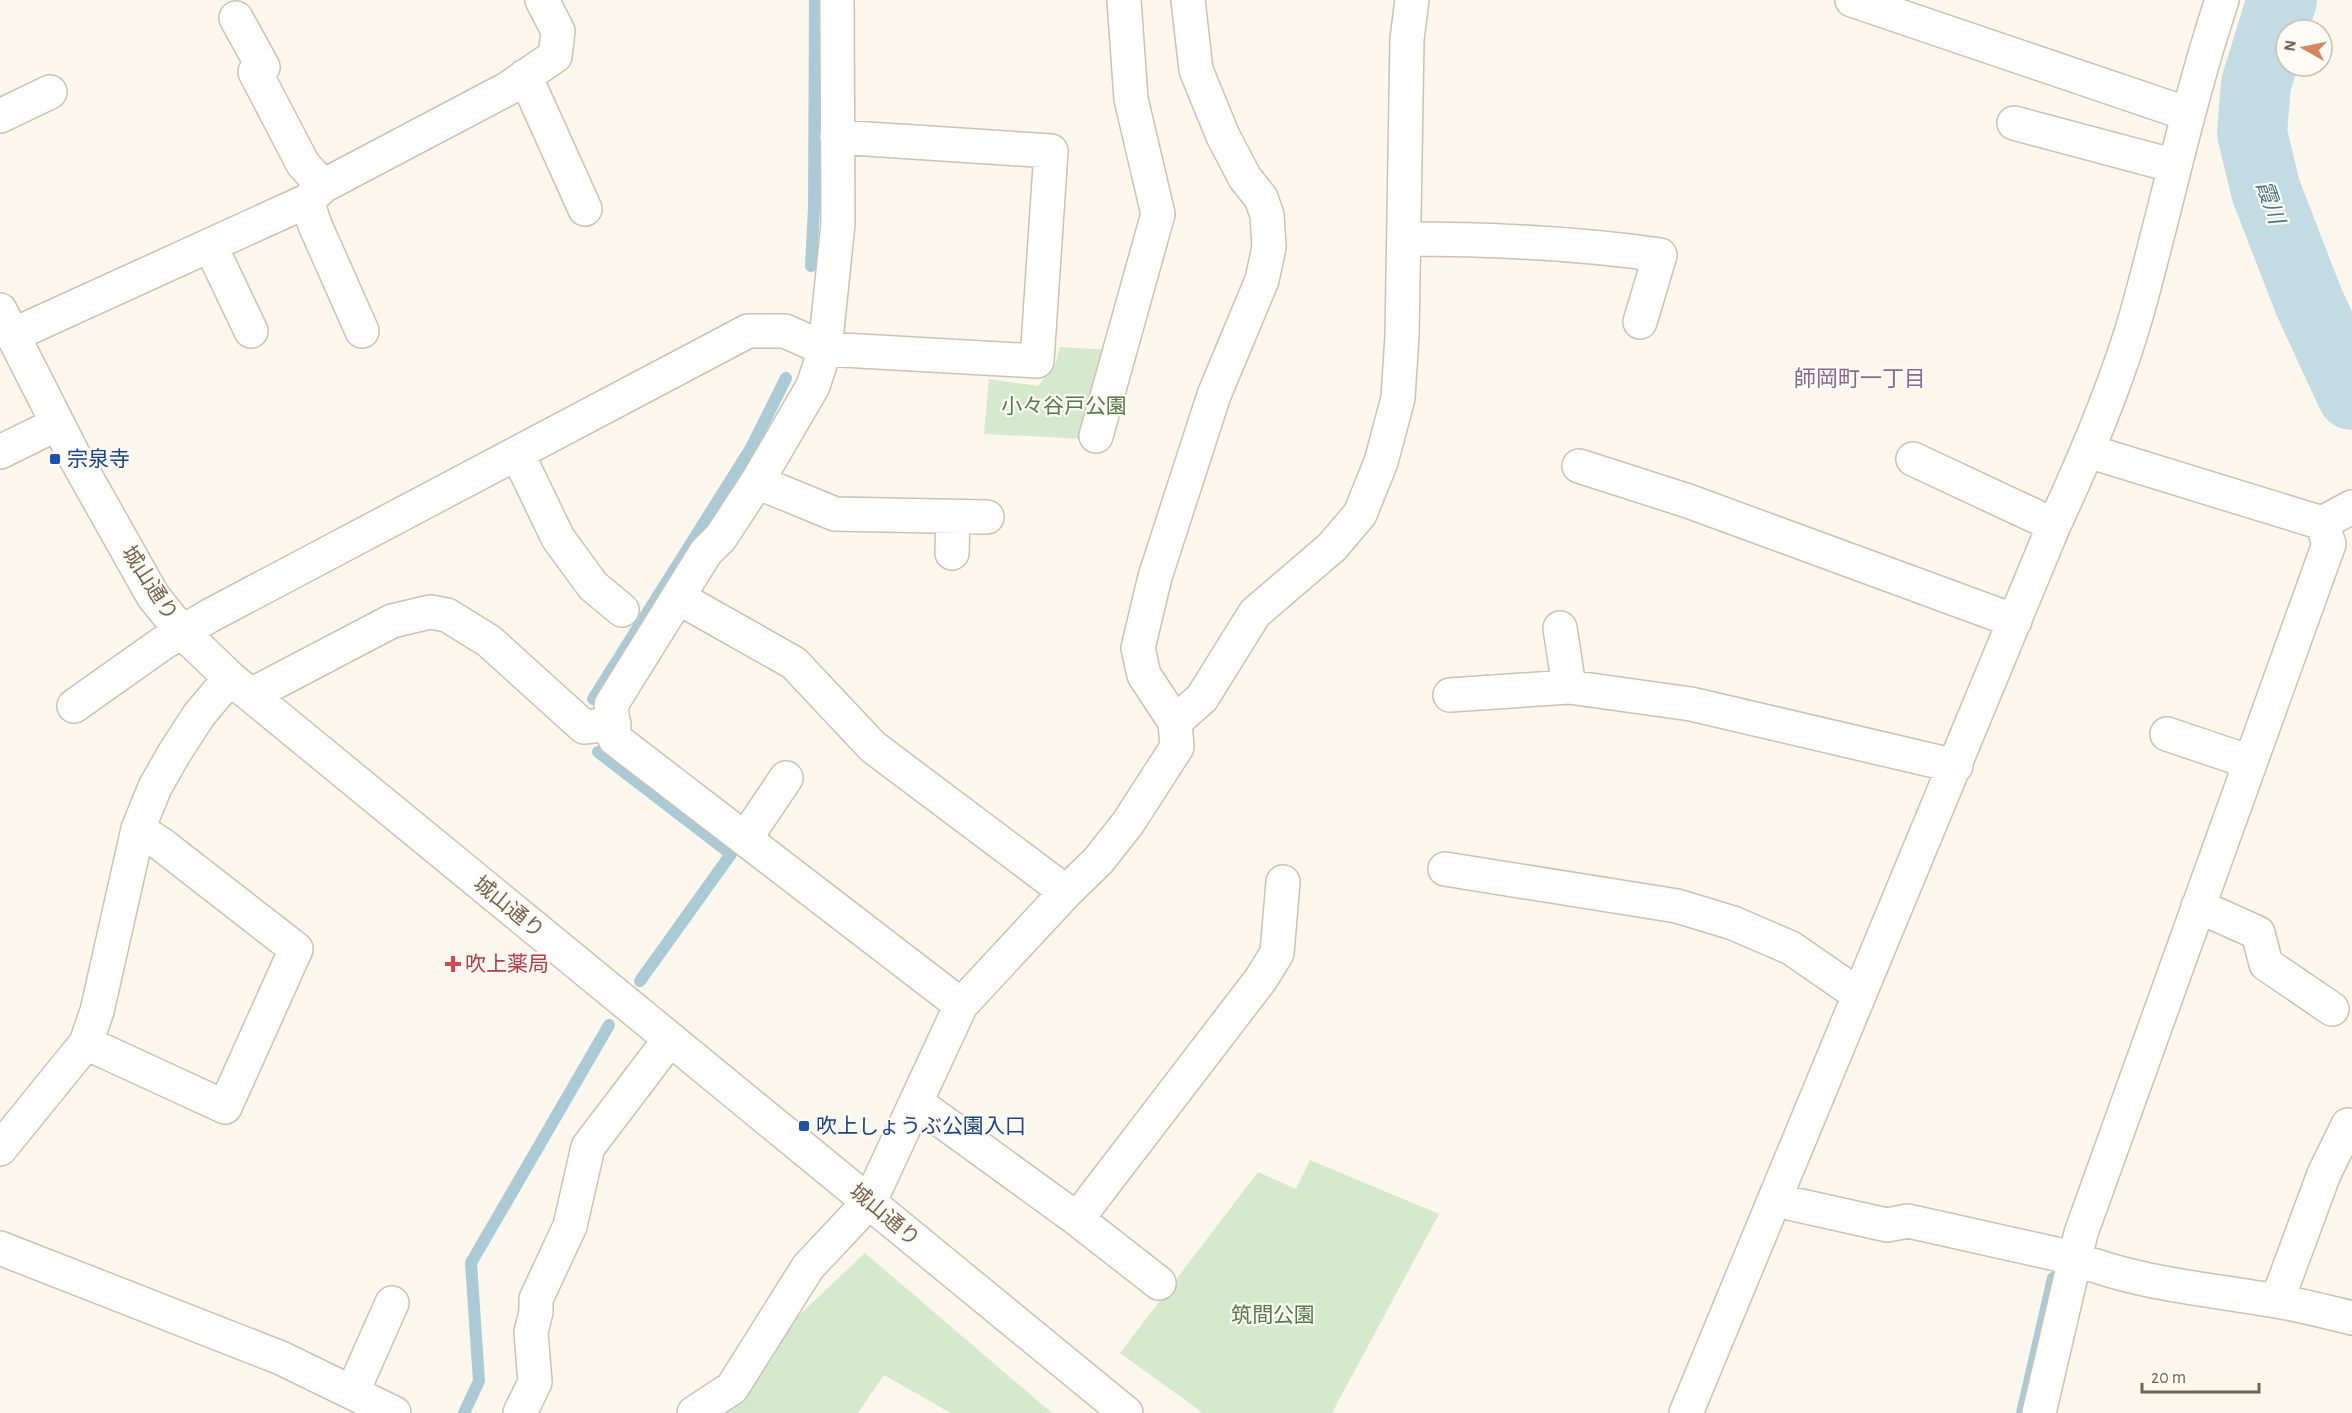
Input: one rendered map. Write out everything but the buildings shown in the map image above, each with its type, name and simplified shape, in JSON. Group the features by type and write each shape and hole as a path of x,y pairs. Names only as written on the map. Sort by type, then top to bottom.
{"street":[{"path":"7,322 210,245 315,193 507,89 555,56 558,32 542,0"},
{"path":"837,0 838,224 825,349 813,386 757,482 721,537 706,552 611,705 615,739 961,1005"},
{"path":"1096,436 1158,214 1131,99 1124,0"},
{"path":"694,1413 732,1388 808,1267 870,1201 961,1005 1066,892 1098,861 1128,823 1177,747 1175,722 1144,675 1138,648 1155,577 1214,395 1262,280 1269,247 1267,214 1261,198 1245,178 1222,136 1196,70 1188,0"},
{"path":"1175,722 1202,698 1255,613 1332,548 1360,514 1381,462 1398,398 1405,239 1407,39 1412,0"},
{"path":"1852,0 1896,8 2188,114"},
{"path":"1686,1413 2054,525 2088,451 2136,314 2188,114 2222,0"},
{"path":"236,18 263,67 255,72 303,164 315,193 315,225 362,332"},
{"path":"525,76 585,209"},
{"path":"0,116 50,92"},
{"path":"2014,123 2175,166"},
{"path":"74,706 182,632 748,331 785,331 825,349 1037,361 1051,151 837,137"},
{"path":"1405,239 1474,239 1599,246 1660,255 1640,322"},
{"path":"210,245 251,331"},
{"name":"城山通り","path":"7,322 57,424 153,596 182,632 241,686 1126,1413"},
{"path":"0,452 57,424"},
{"path":"2088,451 2322,523 2352,507"},
{"path":"518,455 558,538 593,586 622,610"},
{"path":"1913,459 2054,525"},
{"path":"1579,466 1688,501 2015,621"},
{"path":"757,482 835,514 987,517"},
{"path":"952,553 953,517"},
{"path":"2039,1413 2074,1258 2329,544 2322,523"},
{"path":"678,598 794,663 873,747 1066,892"},
{"path":"0,1149 86,1043 97,1011 138,829 155,787 199,715 241,686 392,621 430,612 447,615 489,641 584,727 614,724"},
{"path":"1560,628 1569,687"},
{"path":"1450,695 1569,687 1691,704 1956,766"},
{"path":"2167,734 2250,762"},
{"path":"746,839 786,778"},
{"path":"86,1043 225,1107 296,949 161,844 138,829"},
{"path":"1445,869 1677,906 1711,916 1791,948 1859,995"},
{"path":"1077,1219 1261,979 1277,953 1283,882"},
{"path":"2198,906 2258,933 2266,964 2332,1009"},
{"path":"520,1413 535,1382 531,1332 536,1312 536,1299 570,1226 588,1147 670,1039"},
{"path":"917,1103 1077,1219 1159,1282"},
{"path":"2277,1301 2324,1174 2348,1125"},
{"path":"1775,1200 1887,1225 1908,1221 2074,1258 2098,1268 2147,1279 2277,1301 2352,1318"},
{"path":"0,1248 271,1354 353,1391 394,1413"},
{"path":"353,1391 392,1303"}],"green space":[{"name":"小々谷戸公園","path":"1060,347 1113,350 1087,439 984,434 989,379 1038,386 1055,365"},
{"name":"筑間公園","path":"1310,1160 1439,1214 1332,1413 1203,1413 1120,1353 1258,1172 1296,1189"},
{"path":"865,1253 1052,1413 951,1413 884,1375 858,1413 695,1413"}],"waterway":[{"path":"811,266 814,208 815,0"},
{"name":"霞川","path":"2282,0 2256,84 2252,133 2266,191 2309,302 2352,395"},
{"path":"593,699 751,448 786,378"},
{"path":"598,752 731,854 640,981"},
{"path":"464,1413 479,1381 471,1263 609,1025"},
{"path":"2022,1413 2053,1278"}],"place":[{"name":"宗泉寺","path":"55,459"},
{"name":"吹上薬局","path":"453,964"},
{"name":"吹上しょうぶ公園入口","path":"804,1126"}],"district":[{"name":"師岡町一丁目","path":"1860,378"}]}
